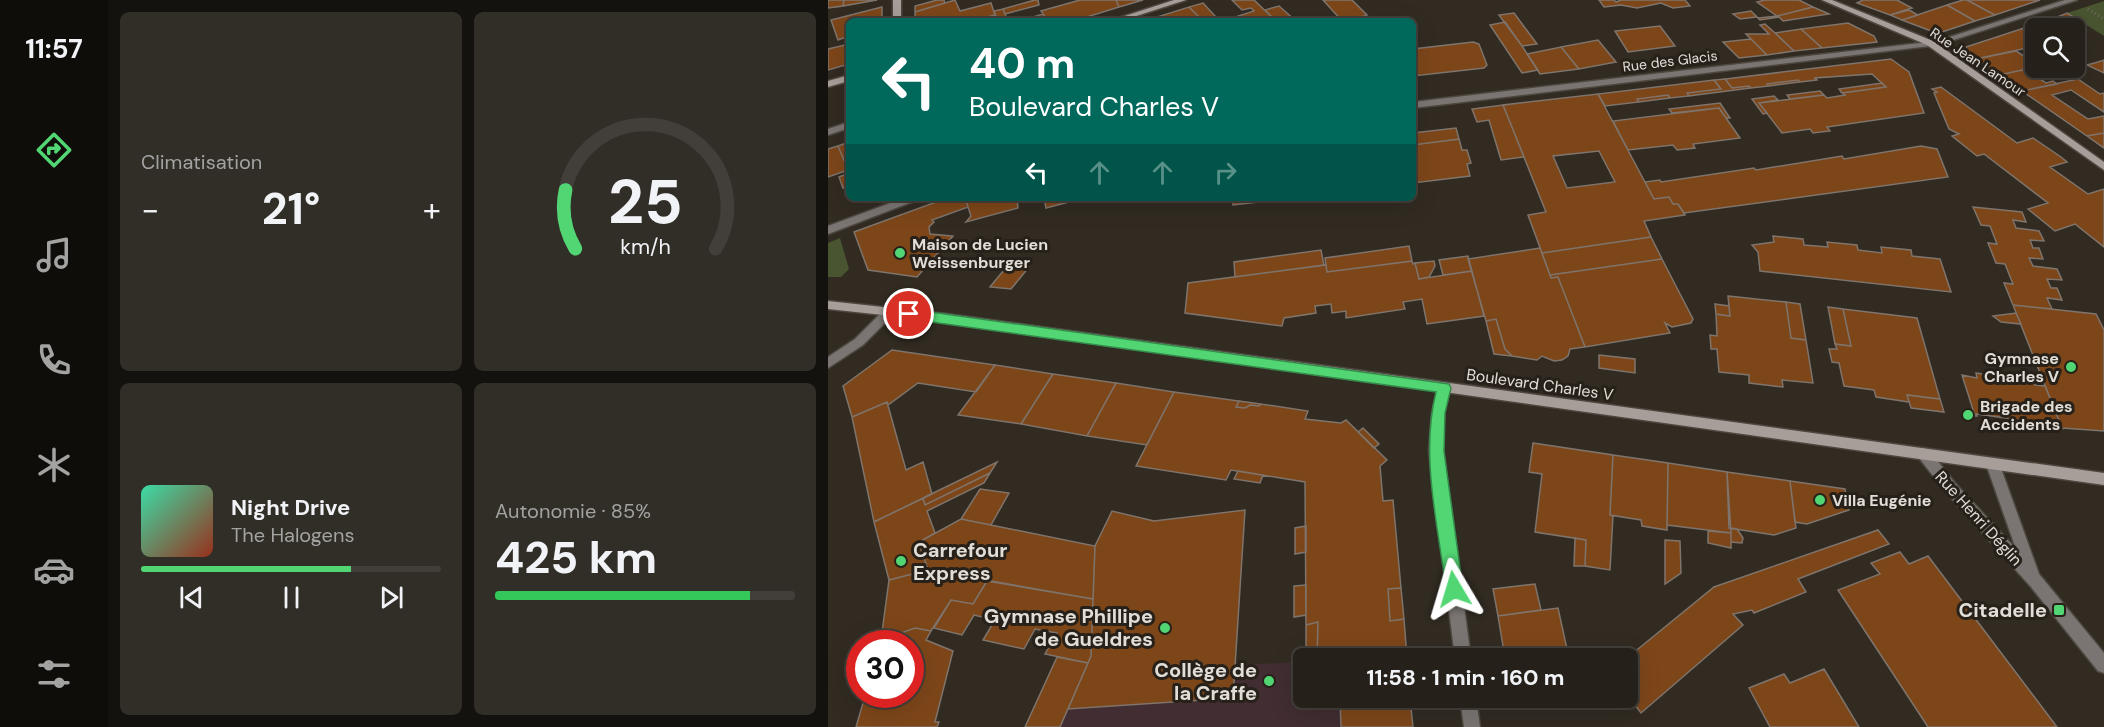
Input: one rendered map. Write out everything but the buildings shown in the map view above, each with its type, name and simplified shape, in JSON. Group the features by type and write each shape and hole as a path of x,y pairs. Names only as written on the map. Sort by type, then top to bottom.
{"street":[{"path":"897,0 897,18"},
{"path":"1123,18 1182,0"},
{"name":"Rue Jean Lamour","path":"1826,0 1930,43 2104,167"},
{"name":"Rue des Glacis","path":"1416,105 1947,41 2073,0"},
{"path":"828,84 846,79"},
{"path":"828,132 846,126"},
{"path":"828,230 907,201"},
{"name":"Boulevard Charles V","path":"828,305 2104,478"},
{"path":"828,363 859,342 889,312"},
{"path":"1444,388 1438,413 1436,451 1462,648"},
{"name":"Rue Henri Déglin","path":"1924,454 1950,487 2036,582 2104,665"},
{"name":"Rue Henri Déglin","path":"1993,464 2010,517 2036,582"},
{"path":"1469,708 1472,727"}],"path":[{"path":"2082,6 2104,19"}],"shaded area":[{"name":"Collège de la Craffe","path":"1293,662 1293,708 1411,708 1413,727 1060,727 1068,709 1232,698 1235,665"}],"green space":[{"path":"2104,1 2104,36 2085,24 2085,18 2075,18 2067,13"},
{"path":"840,238 849,269 841,277 828,277 828,243"}],"place":[{"name":"Maison de Lucien Weissenburger","path":"900,253"},
{"name":"Gymnase Charles V","path":"2071,367"},
{"name":"Brigade des Accidents","path":"1968,415"},
{"name":"Villa Eugénie","path":"1820,500"},
{"name":"Carrefour Express","path":"901,561"},
{"name":"Citadelle","path":"2059,610"},
{"name":"Gymnase Phillipe de Gueldres","path":"1165,628"},
{"name":"Collège de la Craffe","path":"1269,681"}],"route":[{"path":"909,314 1444,388 1438,413 1436,451 1454,589"}]}
